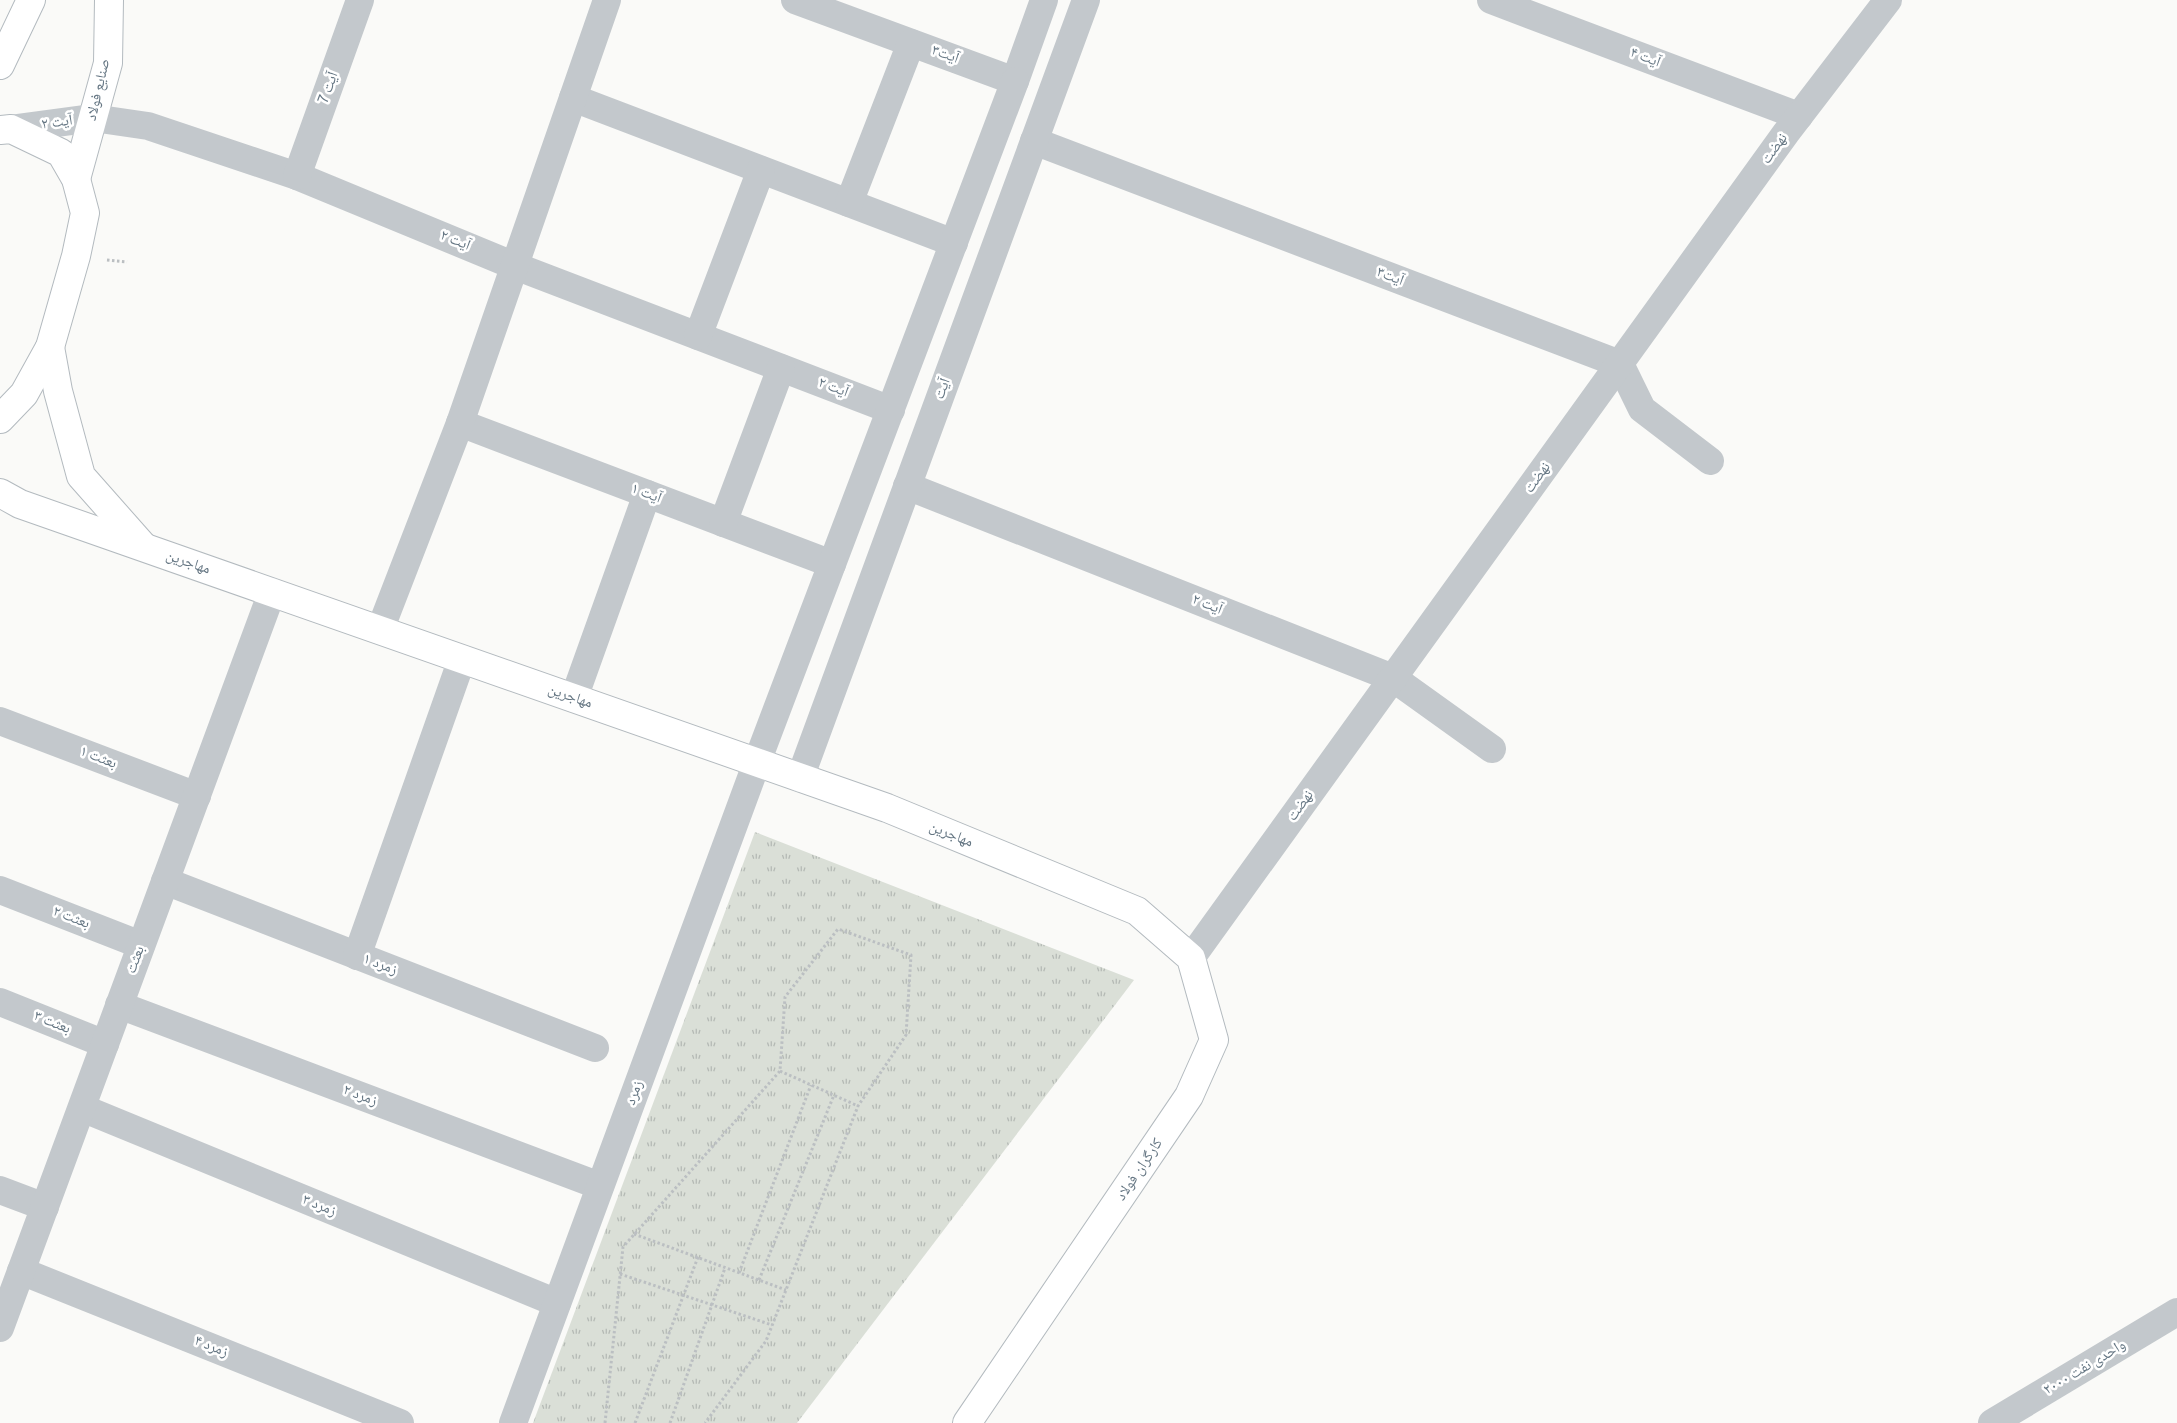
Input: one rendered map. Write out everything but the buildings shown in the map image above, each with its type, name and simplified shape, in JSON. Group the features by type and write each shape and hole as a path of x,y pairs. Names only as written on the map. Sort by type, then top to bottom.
{"street":[{"path":"0,66 31,0"},
{"name":"صنایع فولاد","path":"76,179 108,63 108,0"},
{"name":"آیت 7","path":"297,176 360,0"},
{"path":"380,630 460,424 607,0"},
{"name":"آیت۳","path":"795,0 836,7 911,43 1015,81"},
{"path":"1015,81 1044,0"},
{"name":"آیت","path":"800,778 1086,0"},
{"name":"آیت ۴","path":"1491,0 1799,116"},
{"name":"نهضت","path":"1191,958 1799,116 1888,0"},
{"path":"849,203 911,43"},
{"name":"زمرد","path":"513,1423 757,762 1015,81"},
{"path":"573,98 954,243"},
{"name":"آیت ۲","path":"5,130 93,118 148,126 297,176 515,266 891,410"},
{"path":"0,419 24,394 50,347 76,256 85,213 76,179 61,153 5,130"},
{"name":"آیت۳","path":"1034,141 1620,364"},
{"path":"698,336 761,170"},
{"path":"50,347 58,391 81,476 145,548"},
{"path":"1620,364 1642,409 1710,460"},
{"path":"723,523 781,368"},
{"name":"آیت ۱","path":"460,424 832,564"},
{"name":"آیت ۲","path":"907,486 1393,678 1492,750"},
{"name":"مهاجرین","path":"0,493 20,504 887,808 1137,911 1191,958"},
{"path":"574,698 646,494"},
{"name":"بعثت","path":"0,1328 272,592"},
{"path":"358,956 462,659"},
{"name":"بعثت ۱","path":"0,721 197,796"},
{"name":"زمرد ۱","path":"165,881 596,1048"},
{"name":"بعثت ۲","path":"0,890 141,946"},
{"name":"کارگران فولاد","path":"967,1423 1189,1096 1214,1040 1191,958"},
{"name":"بعثت ۳","path":"0,1002 105,1044"},
{"name":"زمرد ۲","path":"120,1005 600,1186"},
{"name":"زمرد ۳","path":"82,1108 557,1303"},
{"path":"0,1190 45,1207"},
{"name":"زمرد ۴","path":"21,1272 400,1423"},
{"name":"۲۰۰۰ واحدی نفت","path":"1992,1423 2177,1312"}],"path":[{"path":"605,1423 623,1247 780,1071 785,997 838,929 911,955 906,1035 858,1106 766,1341 705,1423"},
{"path":"780,1071 858,1106"},
{"path":"739,1273 811,1085"},
{"path":"759,1280 834,1095"},
{"path":"634,1234 786,1290"},
{"path":"635,1423 698,1257"},
{"path":"670,1423 725,1268"},
{"path":"620,1274 772,1325"}],"green space":[{"path":"755,832 1134,980 797,1423 533,1423"}]}
